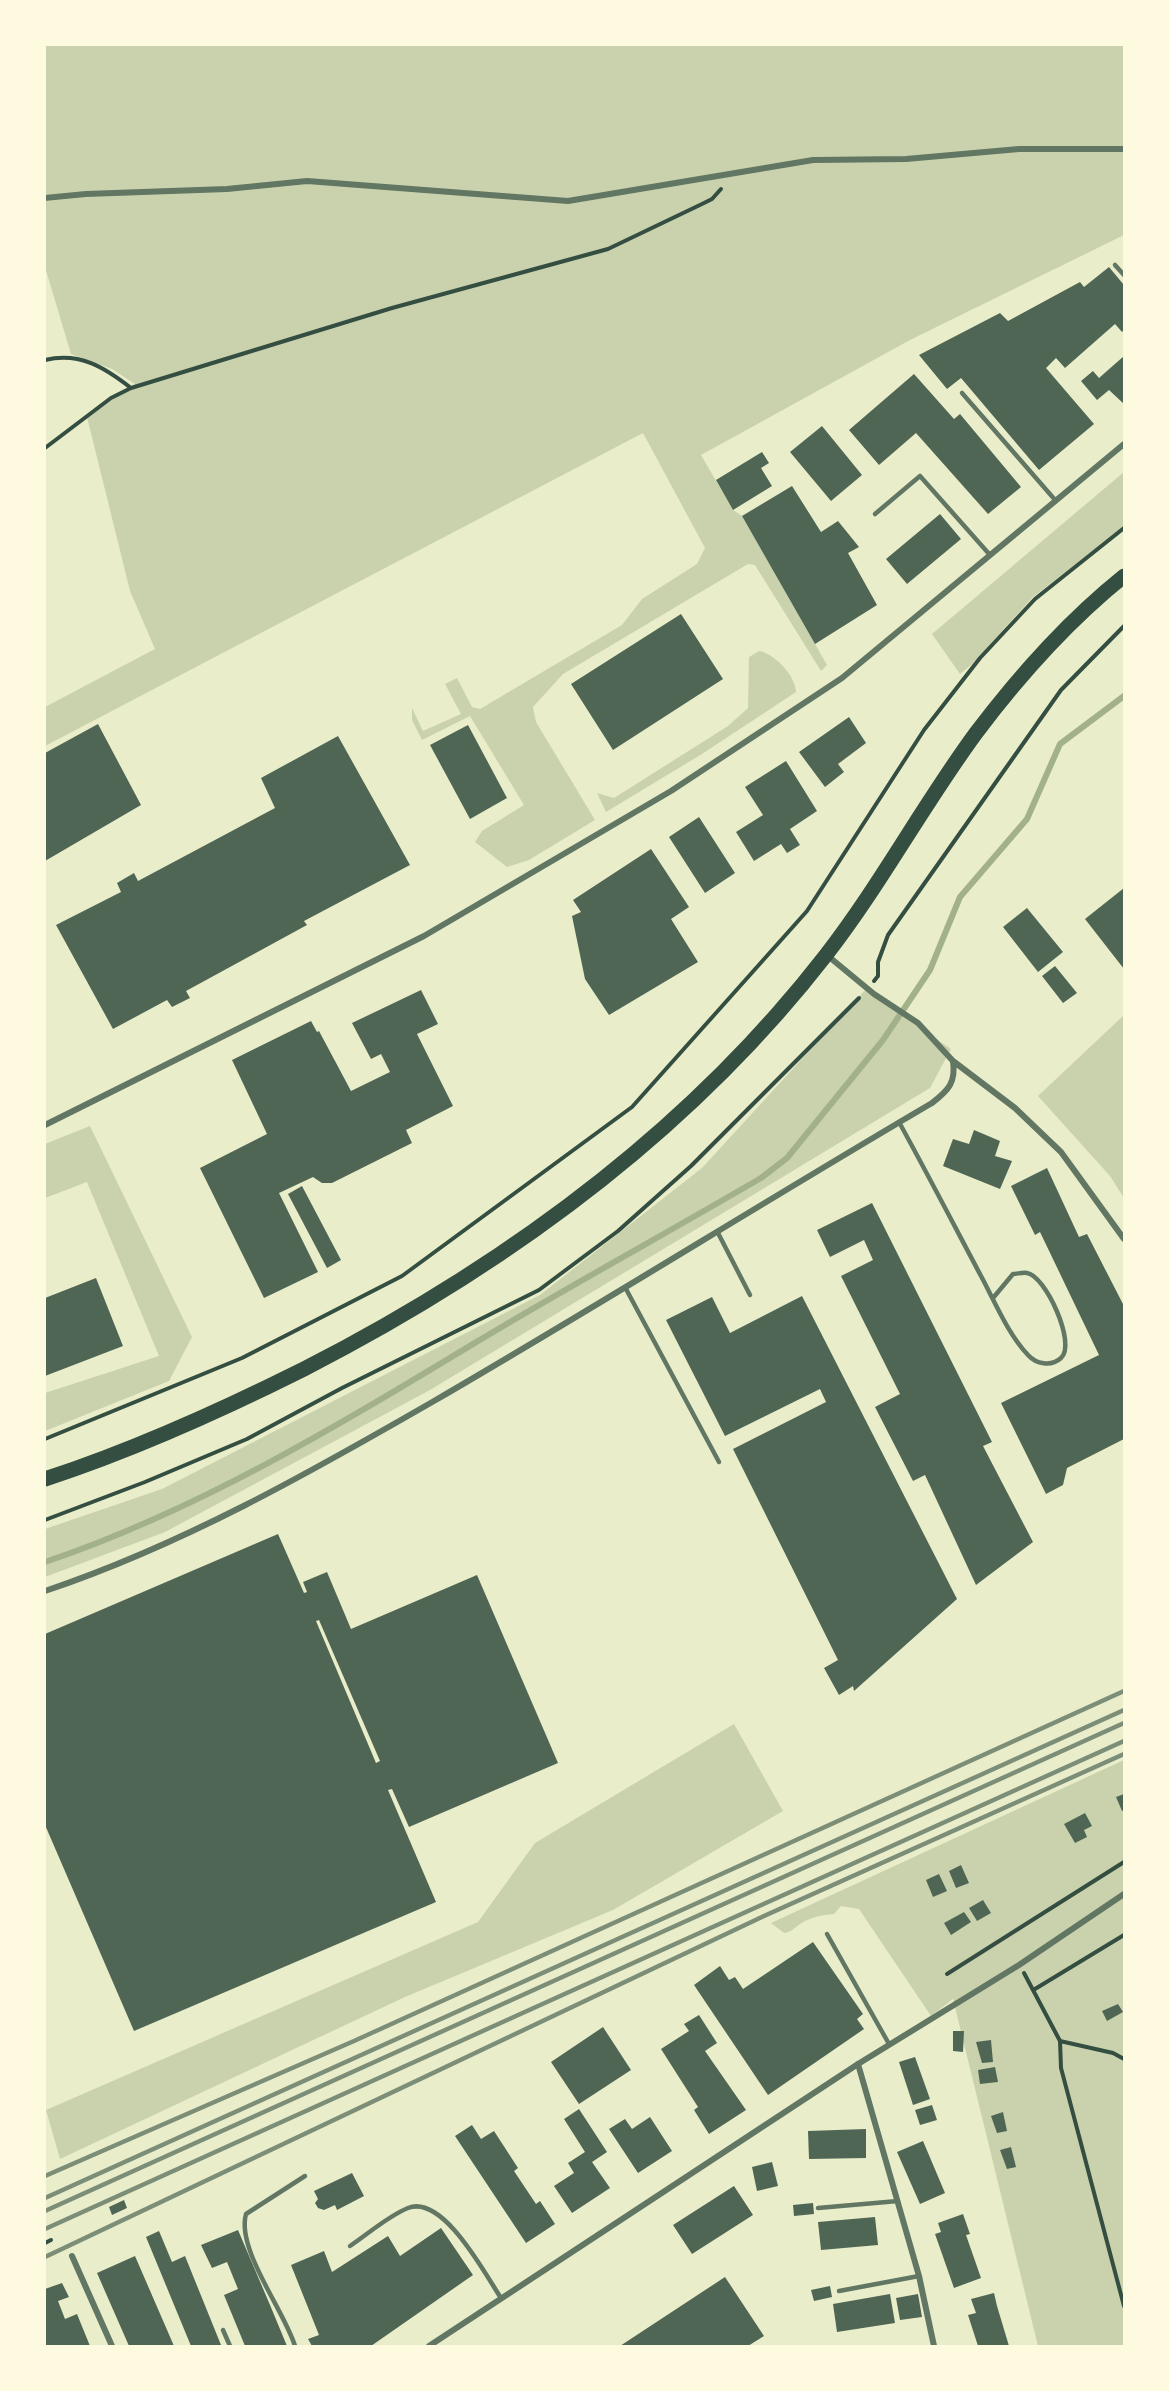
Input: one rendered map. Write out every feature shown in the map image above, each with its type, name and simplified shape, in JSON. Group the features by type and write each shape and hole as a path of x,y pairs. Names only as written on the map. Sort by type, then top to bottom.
{"main road":[{"path":"45,1479 171,1431 256,1393 418,1307 502,1254 585,1194 678,1113 762,1030 826,954 872,891 977,732 1051,643 1124,576"}],"street":[{"path":"45,198 97,193 227,189 307,180 568,201 813,160 906,159 1019,149 1124,148"},
{"path":"45,1125 424,936 671,791 842,678 1124,444"},
{"path":"826,954 867,989 918,1023 953,1061 1015,1108 1060,1152 1124,1239"},
{"path":"45,1591 103,1571 327,1463 626,1289 948,1091 953,1082 953,1061"},
{"path":"429,2346 858,2064 1019,1965 1124,1894"},
{"path":"858,2064 919,2276 934,2346"},
{"path":"72,2256 112,2346"}],"lane":[{"path":"1115,265 1124,275"},
{"path":"962,393 1056,501"},
{"path":"875,514 920,476 990,555"},
{"path":"899,1122 993,1298 1028,1356 1040,1363 1052,1363 1061,1358 1067,1348 1066,1337 1055,1308 1036,1278 1027,1272 1013,1274 993,1298"},
{"path":"718,1233 750,1295"},
{"path":"626,1289 719,1462"},
{"path":"827,1934 889,2044"},
{"path":"295,2346 254,2256 243,2225 246,2214 305,2176"},
{"path":"818,2208 898,2201"},
{"path":"350,2246 408,2207 425,2206 448,2222 501,2298"},
{"path":"839,2291 919,2276"},
{"path":"223,2330 230,2346"}],"path":[{"path":"45,448 111,398 131,388 392,308 608,249 712,199 735,172"},
{"path":"45,360 71,357 92,362 109,370 131,388"},
{"path":"45,1439 242,1358 402,1276 632,1107 807,911 924,730 980,658 1035,598 1124,528"},
{"path":"45,1520 145,1482 247,1439 342,1388 539,1290 618,1231 691,1166 836,1024 878,976 878,962 888,935 1023,742 1060,690 1124,626"},
{"path":"947,1974 1124,1862"},
{"path":"1035,1989 1124,1935"},
{"path":"1019,1965 1035,1989 1060,2041 1061,2068 1124,2306"},
{"path":"1060,2041 1113,2052 1124,2059"},
{"path":"45,2243 51,2241"}],"green space":[{"path":"45,45 1124,45 1124,235 910,340 701,455 733,510 742,516 827,665 821,671 755,565 748,564 563,674 533,707 536,722 595,820 529,860 507,867 475,842 482,831 524,805 470,716 422,740 412,720 412,708 423,731 461,714 445,684 457,678 472,707 480,709 622,625 642,599 697,564 705,548 643,433 45,746 45,707 155,649 130,591 87,417 135,384 112,369 71,354 45,267 45,201 89,197 45,200"},
{"path":"1124,472 1124,527 1033,597 960,674 932,634"},
{"path":"759,651 771,656 783,666 792,679 796,692 702,754 606,812 597,793 614,798 728,726 748,708 749,657"},
{"path":"865,990 951,1049 930,1088 430,1390 165,1532 45,1577 45,1529 162,1489 540,1295 702,1168"},
{"path":"1124,1015 1124,1198 1110,1176 1038,1096"},
{"path":"90,1126 192,1337 169,1381 45,1431 45,1393 159,1356 87,1182 45,1198 45,1144"},
{"path":"734,1724 783,1811 613,1910 405,1997 60,2159 46,2110 478,1922 535,1843"},
{"path":"1124,1760 1124,2346 1038,2346 953,1999 931,2016 859,1909 841,1906 834,1914 812,1918 784,1933 771,1923"}],"building":[{"path":"1109,267 1124,285 1124,330 1122,332 1115,324 1065,368 1056,358 1046,368 1094,424 1039,470 961,378 947,389 919,355 1000,313 1008,321 1080,282 1084,287"},
{"path":"1124,356 1124,404 1109,390 1097,400 1081,381 1093,371 1099,378"},
{"path":"914,374 954,419 960,414 1021,487 988,514 916,433 879,465 849,430"},
{"path":"822,426 862,475 831,501 790,452"},
{"path":"762,452 769,463 761,468 772,486 733,510 716,480"},
{"path":"792,486 821,532 838,521 859,547 848,553 877,605 815,644 742,516"},
{"path":"940,514 961,539 907,584 886,559"},
{"path":"681,614 723,679 613,750 571,684"},
{"path":"849,717 866,743 838,764 844,772 825,787 799,752"},
{"path":"98,724 141,805 45,861 45,753"},
{"path":"468,725 507,798 470,819 430,745"},
{"path":"338,736 410,865 304,921 307,925 186,991 190,998 172,1007 167,1000 113,1029 56,925 121,892 117,883 134,873 138,881 275,808 261,778"},
{"path":"786,761 817,811 790,829 800,845 787,853 781,844 754,861 736,832 763,815 745,787"},
{"path":"699,817 735,873 705,893 669,837"},
{"path":"651,849 689,907 671,919 698,962 609,1015 585,979 572,916 581,912 573,900"},
{"path":"1124,888 1124,969 1085,919"},
{"path":"1027,908 1063,952 1038,972 1003,927"},
{"path":"1055,966 1077,993 1063,1003 1042,976"},
{"path":"421,990 438,1024 417,1034 453,1106 406,1130 412,1143 332,1183 322,1183 313,1177 279,1193 318,1272 264,1298 200,1168 267,1134 232,1060 311,1021 317,1032 319,1031 351,1091 390,1072 381,1054 371,1059 352,1023"},
{"path":"974,1130 1000,1141 995,1156 1012,1161 1000,1189 943,1166 953,1139 969,1144"},
{"path":"1047,1168 1079,1237 1087,1234 1124,1306 1124,1439 1067,1468 1063,1485 1046,1494 1001,1403 1099,1355 1040,1232 1035,1235 1011,1186"},
{"path":"302,1186 341,1260 327,1268 288,1194"},
{"path":"872,1203 992,1442 983,1446 1033,1542 976,1585 925,1475 913,1481 875,1407 900,1394 841,1276 873,1260 864,1240 830,1257 817,1230"},
{"path":"96,1278 123,1346 45,1376 45,1298"},
{"path":"802,1296 957,1599 854,1691 853,1686 839,1695 824,1668 838,1660 733,1449 826,1402 820,1389 725,1436 666,1320 712,1297 730,1333"},
{"path":"278,1534 304,1593 307,1592 303,1582 327,1572 351,1629 477,1575 558,1763 409,1827 392,1789 388,1790 436,1902 134,2031 45,1825 45,1634","holes":["319,1620 380,1761 376,1763 316,1621"]},
{"path":"1124,1794 1124,1810 1122,1811 1116,1797"},
{"path":"1085,1813 1092,1826 1084,1830 1087,1837 1075,1843 1064,1824"},
{"path":"961,1865 969,1883 956,1888 949,1871"},
{"path":"939,1874 947,1891 933,1897 926,1880"},
{"path":"983,1900 991,1913 977,1921 969,1908"},
{"path":"964,1912 971,1922 951,1935 944,1923"},
{"path":"813,1942 863,2014 857,2019 864,2029 768,2095 694,1985 720,1966 729,1980 735,1977 743,1989"},
{"path":"1118,2004 1123,2012 1107,2021 1102,2011"},
{"path":"699,2015 717,2043 705,2051 746,2110 709,2134 694,2110 698,2107 661,2049 689,2031 684,2024"},
{"path":"603,2027 631,2070 579,2104 551,2062"},
{"path":"953,2031 964,2031 963,2052 953,2051"},
{"path":"991,2040 993,2062 982,2063 976,2042"},
{"path":"915,2057 930,2099 913,2105 899,2062"},
{"path":"995,2067 998,2082 980,2084 978,2070"},
{"path":"932,2105 937,2120 920,2125 915,2110"},
{"path":"579,2109 607,2152 592,2162 610,2188 572,2213 554,2186 574,2173 568,2163 585,2152 564,2119"},
{"path":"1003,2112 1007,2131 997,2133 991,2116"},
{"path":"650,2117 672,2151 638,2173 609,2129 625,2119 632,2129"},
{"path":"472,2125 481,2139 494,2131 518,2168 514,2171 536,2204 540,2201 555,2224 526,2243 455,2136"},
{"path":"866,2129 866,2158 809,2159 808,2131"},
{"path":"923,2141 945,2193 920,2204 897,2152"},
{"path":"1011,2147 1016,2167 1007,2169 1000,2150"},
{"path":"772,2162 778,2186 757,2191 752,2167"},
{"path":"352,2173 364,2196 337,2210 335,2205 324,2210 318,2208 315,2203 318,2199 314,2191"},
{"path":"734,2186 753,2215 692,2254 673,2225"},
{"path":"124,2200 127,2208 112,2215 109,2207"},
{"path":"813,2203 814,2214 794,2216 793,2205"},
{"path":"963,2214 970,2234 966,2235 981,2278 954,2288 935,2234 941,2232 938,2223"},
{"path":"875,2217 878,2245 821,2250 818,2222"},
{"path":"441,2228 473,2275 371,2346 312,2346 308,2339 319,2335 291,2265 324,2251 332,2272 388,2236 400,2256"},
{"path":"238,2230 287,2346 245,2346 224,2295 238,2289 227,2262 212,2268 201,2245"},
{"path":"159,2231 172,2262 185,2256 221,2345 191,2346 146,2237"},
{"path":"135,2256 174,2346 129,2346 97,2273"},
{"path":"725,2277 764,2336 748,2346 620,2346"},
{"path":"62,2283 69,2297 58,2301 65,2319 77,2314 90,2346 45,2346 45,2289"},
{"path":"830,2286 832,2297 814,2301 811,2290"},
{"path":"994,2293 1009,2346 978,2346 968,2315 976,2313 971,2299"},
{"path":"890,2294 895,2323 837,2332 833,2304"},
{"path":"918,2294 922,2317 900,2320 896,2298"}],"waterway":[{"path":"45,1562 158,1517 267,1464 761,1178 787,1158 883,1040 930,970 960,897 1027,819 1060,744 1124,696"}],"railway":[{"path":"45,2176 354,2041 1124,1691"},
{"path":"45,2198 1124,1710"},
{"path":"45,2211 1124,1723"},
{"path":"45,2229 1124,1741"},
{"path":"45,2257 764,1916 1124,1754"}]}
